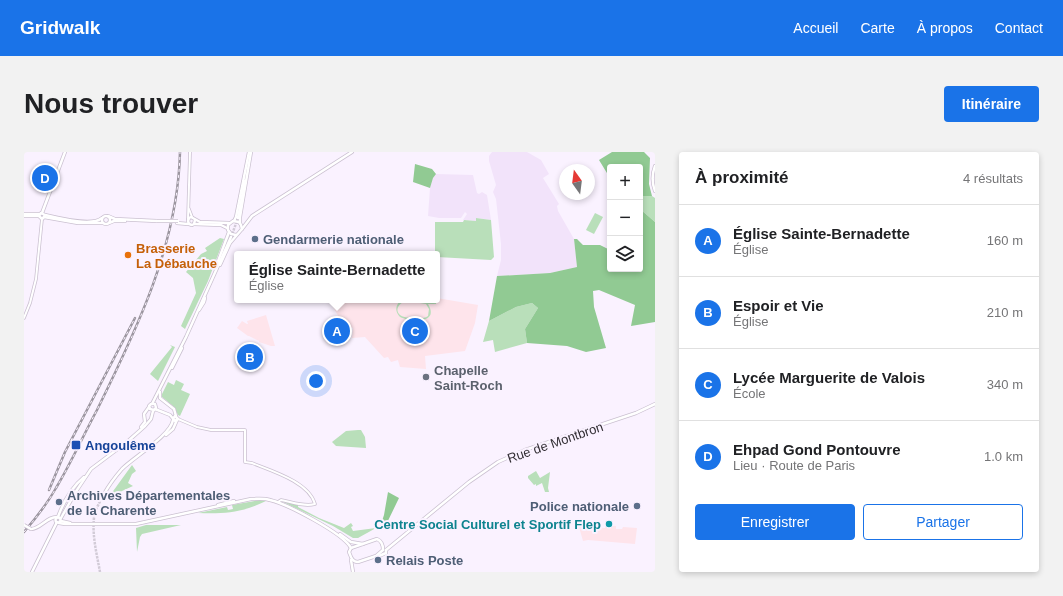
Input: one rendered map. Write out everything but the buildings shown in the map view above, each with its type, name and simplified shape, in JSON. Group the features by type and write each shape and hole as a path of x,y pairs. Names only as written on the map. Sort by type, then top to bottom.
{"main road":[{"path":"42,216 65,152"},
{"path":"242,229 240,217 250,152"},
{"path":"211,282 230,243 236,235 241,232 252,215 352,152"},
{"path":"655,166 653,170 653,184 655,191"},
{"path":"238,218 246,176"},
{"path":"188,221 192,217 195,220 204,223 229,223 234,221 246,176"},
{"path":"24,215 86,221 96,221 104,216 114,219 177,222 188,221 194,224 221,225 227,228 233,235 236,235"},
{"path":"42,216 78,223 106,224 114,221 131,220"},
{"path":"108,216 110,220 109,222"},
{"path":"102,218 103,223"},
{"path":"194,224 195,220"},
{"path":"234,221 241,224 248,221"},
{"path":"227,228 229,223"},
{"path":"211,282 229,232"},
{"path":"169,372 174,364 231,237"},
{"path":"32,572 58,520 86,476 96,466 127,442 152,418 159,392 186,337"},
{"path":"104,494 118,473 169,430 175,418 174,409 159,396 165,380"},
{"name":"Rue de Montbron","path":"385,550 474,478 498,462 525,450 628,416 655,404"},
{"path":"149,406 150,409 154,407"},
{"path":"149,406 175,418"},
{"path":"140,430 145,422 144,413 149,406"},
{"path":"144,419 149,420"},
{"path":"24,525 31,529 36,529 52,517 71,523 136,524 251,498 267,498 324,524 351,542 363,544"},
{"path":"278,502 329,528 345,540 351,548"},
{"path":"353,571 349,553 351,548 377,539 382,543 385,550"},
{"path":"353,571 358,562 376,556 385,550"},
{"path":"376,556 385,550"},
{"path":"349,553 353,560 358,562"}],"street":[{"path":"188,221 190,152"},
{"path":"188,207 192,217"},
{"path":"24,318 30,303 36,279 42,216"},
{"path":"175,418 196,427 211,430 245,430 245,462 256,465 297,483 314,499 315,504 298,504 281,500 278,502"}],"shaded area":[{"path":"492,152 527,152 541,160 549,174 543,178 559,204 557,206 558,211 574,239 577,267 550,273 497,276 501,260 501,244 496,199 493,192 496,185 489,161 489,156"},
{"path":"436,174 473,175 477,193 479,194 482,192 487,195 491,220 477,218 476,221 463,220 467,214 465,212 461,218 439,218 428,216 430,188"},
{"path":"440,299 478,305 475,323 465,351 425,356 426,369 400,367 398,360 391,362 388,357 384,358 365,337 352,338 353,328 344,326 331,303 440,303"},
{"path":"266,315 275,346 259,342 237,328 242,321 248,324 247,321"},
{"path":"605,525 616,526 616,529 622,529 623,527 637,528 635,544 588,540 583,541 579,527 605,528"}],"green space":[{"path":"612,152 644,152 650,158 649,184 652,196 643,196 643,164 607,164 607,173 599,160"},
{"path":"415,164 432,169 436,174 430,188 413,182"},
{"path":"643,196 652,196 655,198 655,222 643,212"},
{"path":"643,212 655,222 655,322 631,326 635,305 599,290 593,291 594,307 606,348 586,352 567,346 527,343 525,329 538,308 532,303 516,307 489,321 497,276 550,273 577,267 574,239 577,239 583,245 600,245 607,248 607,272 643,272"},
{"path":"595,213 603,217 594,234 586,230"},
{"path":"476,218 491,220 494,257 491,260 440,257 440,251 435,251 435,222 463,222 464,220 476,221"},
{"path":"220,238 224,239 208,281 185,329 181,326 196,293 193,278 186,272 201,254 207,251 205,248"},
{"path":"398,303 402,303 398,308 398,313 400,315 422,318 428,316 429,309 426,304 420,303 436,303 428,304 431,311 430,315 423,320 411,320 400,317 396,311"},
{"path":"532,303 538,308 525,329 527,343 495,352 493,340 483,342 489,321 516,307"},
{"path":"170,345 175,347 158,381 150,374 172,347"},
{"path":"176,380 184,384 181,390 190,394 180,416 174,407 161,396 168,382 174,385"},
{"path":"361,430 365,437 366,448 336,446 332,442 346,431"},
{"path":"132,465 136,471 132,474 128,483 133,486 111,496 111,494"},
{"path":"536,471 540,478 550,472 549,492 545,492 542,483 536,486 536,484 534,485 528,478 528,476"},
{"path":"388,492 399,498 384,529 380,527 384,515"},
{"path":"260,500 266,501 249,508 232,512 198,513 227,507 228,510 233,509 232,505"},
{"path":"281,501 298,505 298,507 319,518 344,528 351,523 353,526 351,527 353,531 376,528 358,538 353,538 333,526"},
{"path":"146,525 181,525 142,534 137,552 136,528"}],"tunnel":[{"path":"231,237 237,221"},
{"path":"100,572 95,545 94,518 95,512 104,494"}],"railway":[{"path":"24,532 49,500 67,469 127,348 140,317 153,285 172,220 178,186 180,152"},
{"path":"49,490 65,452 135,318"}],"place":[{"name":"Ehpad Gond Pontouvre","path":"45,178"},
{"name":"Gendarmerie nationale","path":"255,239"},
{"name":"Brasserie La Débauche","path":"128,255"},
{"name":"Église Sainte-Bernadette","path":"337,331"},
{"name":"Lycée Marguerite de Valois","path":"415,331"},
{"name":"Espoir et Vie","path":"250,357"},
{"name":"Chapelle Saint-Roch","path":"426,377"},
{"name":"Angoulême","path":"76,445"},
{"name":"Archives Départementales de la Charente","path":"59,502"},
{"name":"Police nationale","path":"637,506"},
{"name":"Centre Social Culturel et Sportif Flep","path":"609,524"},
{"name":"Relais Poste","path":"378,560"}]}
